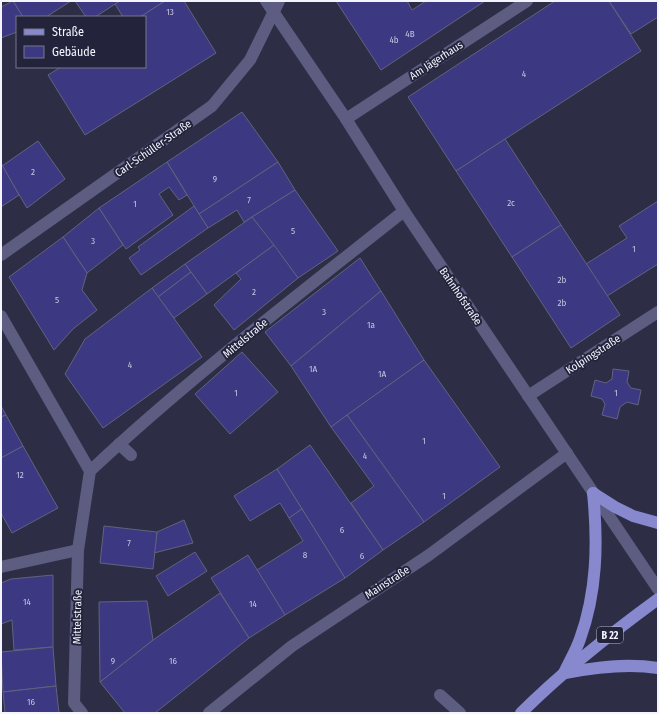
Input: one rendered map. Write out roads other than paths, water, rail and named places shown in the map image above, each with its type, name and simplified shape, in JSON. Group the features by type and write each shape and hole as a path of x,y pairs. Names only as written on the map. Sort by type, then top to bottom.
{"main road":[{"path":"593,493 633,516 658,523"},
{"path":"564,673 580,640 593,588 596,550 596,522 593,493"},
{"name":"B 22","path":"521,713 598,644 658,599"},
{"path":"564,673 597,667 642,665 658,668"}],"street":[{"name":"Bahnhofstraße","path":"266,1 346,119 404,211 658,589"},
{"name":"Carl-Schüller-Straße","path":"1,255 212,106 250,60 279,1"},
{"name":"Am Jägerhaus","path":"346,119 527,1"},
{"name":"Mittelstraße","path":"82,713 74,703 78,550 90,471 139,426 269,317 404,211"},
{"name":"Kolpingstraße","path":"528,396 658,312"},
{"path":"1,316 90,471"},
{"path":"119,444 131,455"},
{"name":"Mainstraße","path":"209,713 292,646 429,554 567,453"},
{"path":"1,566 78,550"},
{"path":"440,695 460,713"}]}
